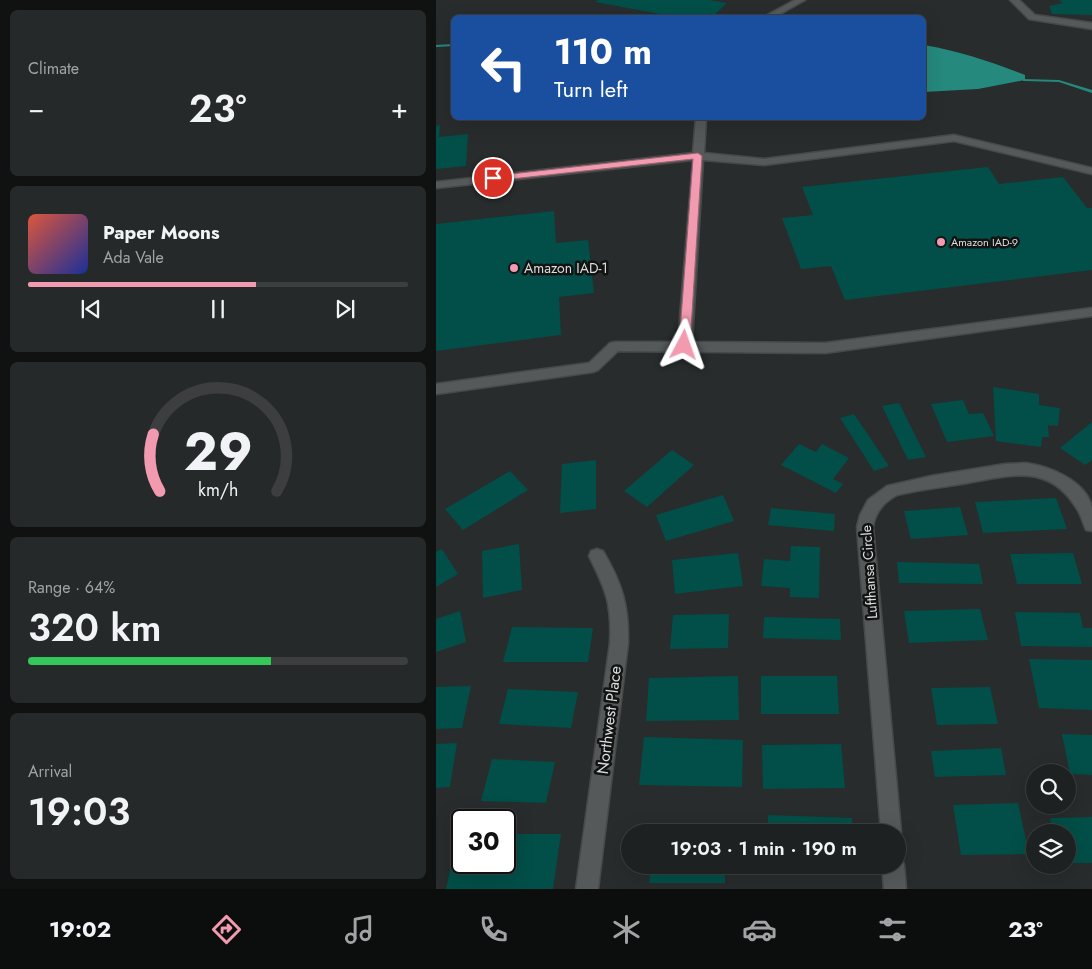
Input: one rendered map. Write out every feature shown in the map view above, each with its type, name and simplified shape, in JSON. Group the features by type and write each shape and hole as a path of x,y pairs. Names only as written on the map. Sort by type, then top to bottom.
{"street":[{"path":"772,15 801,0"},
{"path":"1014,0 1032,17 1092,26"},
{"path":"684,345 700,120"},
{"path":"436,185 698,156 764,162 954,138 1092,171"},
{"path":"436,389 593,368 615,346 684,345 825,348 1092,312"},
{"name":"Lufthansa Circle","path":"890,824 865,527 865,520 872,506 885,494 893,490 1026,469 1052,476 1066,484 1078,496 1087,511 1092,525"},
{"name":"Northwest Place","path":"587,889 619,643 620,615 614,588 597,556"},
{"path":"894,874 895,889"}],"shaded area":[{"path":"926,45 963,54 1025,75 1025,80 978,89 926,92"}],"building":[{"path":"598,0 709,0 727,3 714,15 665,15 595,2"},
{"path":"1059,0 1092,0 1092,15 1052,14 1049,6 1063,3"},
{"path":"440,125 439,137 468,134 466,166 436,169 436,126"},
{"name":"Amazon IAD-9","path":"988,167 999,184 1063,177 1087,208 1092,208 1092,270 845,300 831,266 801,269 782,218 813,215 802,187"},
{"name":"Amazon IAD-1","path":"554,211 556,243 588,240 594,293 559,297 561,335 436,351 436,224"},
{"path":"993,387 1039,394 1039,405 1060,408 1058,426 1048,425 1049,437 1042,437 1041,447 996,441"},
{"path":"963,400 969,414 983,413 994,436 947,442 931,404"},
{"path":"899,403 926,457 908,460 882,406"},
{"path":"854,414 889,466 874,471 840,418"},
{"path":"1092,422 1092,460 1085,465 1060,448"},
{"path":"799,444 816,452 822,444 849,458 833,479 843,484 836,493 781,465"},
{"path":"672,450 694,465 647,507 624,491"},
{"path":"596,460 596,509 560,513 562,464"},
{"path":"510,471 528,490 463,530 445,509"},
{"path":"723,495 734,521 666,541 656,515"},
{"path":"1056,498 1067,529 983,533 975,502"},
{"path":"960,507 968,535 911,539 904,511"},
{"path":"771,508 835,514 834,531 768,525"},
{"path":"519,544 522,590 483,598 482,551"},
{"path":"791,546 820,547 819,598 790,597 790,588 761,586 764,559 790,561"},
{"path":"442,549 458,574 436,587 436,552"},
{"path":"738,553 743,586 675,594 672,560"},
{"path":"1073,553 1082,584 1017,584 1010,554"},
{"path":"897,562 979,564 983,584 899,583"},
{"path":"980,609 988,640 909,643 904,611"},
{"path":"460,611 466,642 436,652 436,619"},
{"path":"1015,612 1080,613 1083,628 1092,628 1092,647 1021,646"},
{"path":"729,614 728,648 670,649 673,615"},
{"path":"764,617 840,619 841,640 763,638"},
{"path":"512,627 593,628 588,662 503,662"},
{"path":"1029,659 1092,660 1092,710 1039,708"},
{"path":"738,676 739,720 646,721 649,678"},
{"path":"761,676 837,676 839,714 761,714"},
{"path":"471,686 462,728 436,729 436,687"},
{"path":"990,687 998,724 937,725 931,688"},
{"path":"508,689 578,692 571,728 499,724"},
{"path":"1062,734 1092,735 1092,775 1076,774 1076,764 1068,764"},
{"path":"644,737 743,740 742,787 639,785"},
{"path":"457,743 450,787 436,788 436,744"},
{"path":"841,744 845,788 763,789 762,745"},
{"path":"1001,748 1006,775 935,777 931,751"},
{"path":"492,759 555,762 546,803 481,801"},
{"path":"1018,803 1026,840 1026,854 961,855 953,805"},
{"path":"768,815 852,818 852,824 768,824"},
{"path":"1092,817 1092,863 1076,863 1076,824 1051,824 1050,818"},
{"path":"516,834 561,834 553,889 446,889 451,866 451,874 516,874"},
{"path":"650,874 725,874 725,883 649,883"}],"waterway":[{"path":"436,46 451,45"},
{"path":"1025,80 1059,81 1092,92"}],"place":[{"name":"Amazon IAD-9","path":"941,242"},
{"name":"Amazon IAD-1","path":"514,268"}],"route":[{"path":"493,178 698,156 684,345"}]}
